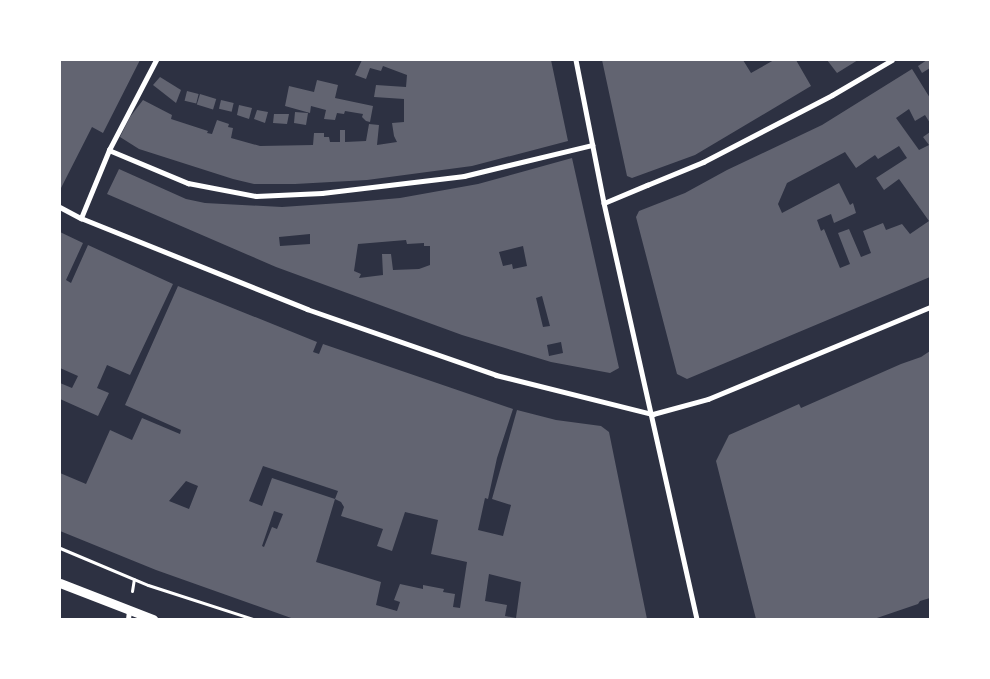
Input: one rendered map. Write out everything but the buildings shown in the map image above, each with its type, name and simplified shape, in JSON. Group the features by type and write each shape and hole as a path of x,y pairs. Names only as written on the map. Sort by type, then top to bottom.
{"street":[{"path":"81,218 109,150 156,60"},
{"path":"576,60 604,203 653,414 697,619"},
{"path":"604,203 702,162 832,95 892,60"},
{"path":"109,150 188,183 256,196 322,193 464,176 592,145"},
{"path":"60,207 81,218 306,309 496,375 653,414 708,399 930,307"},
{"path":"60,583 128,615 153,619"}],"path":[{"path":"60,548 148,585 253,619"}]}
